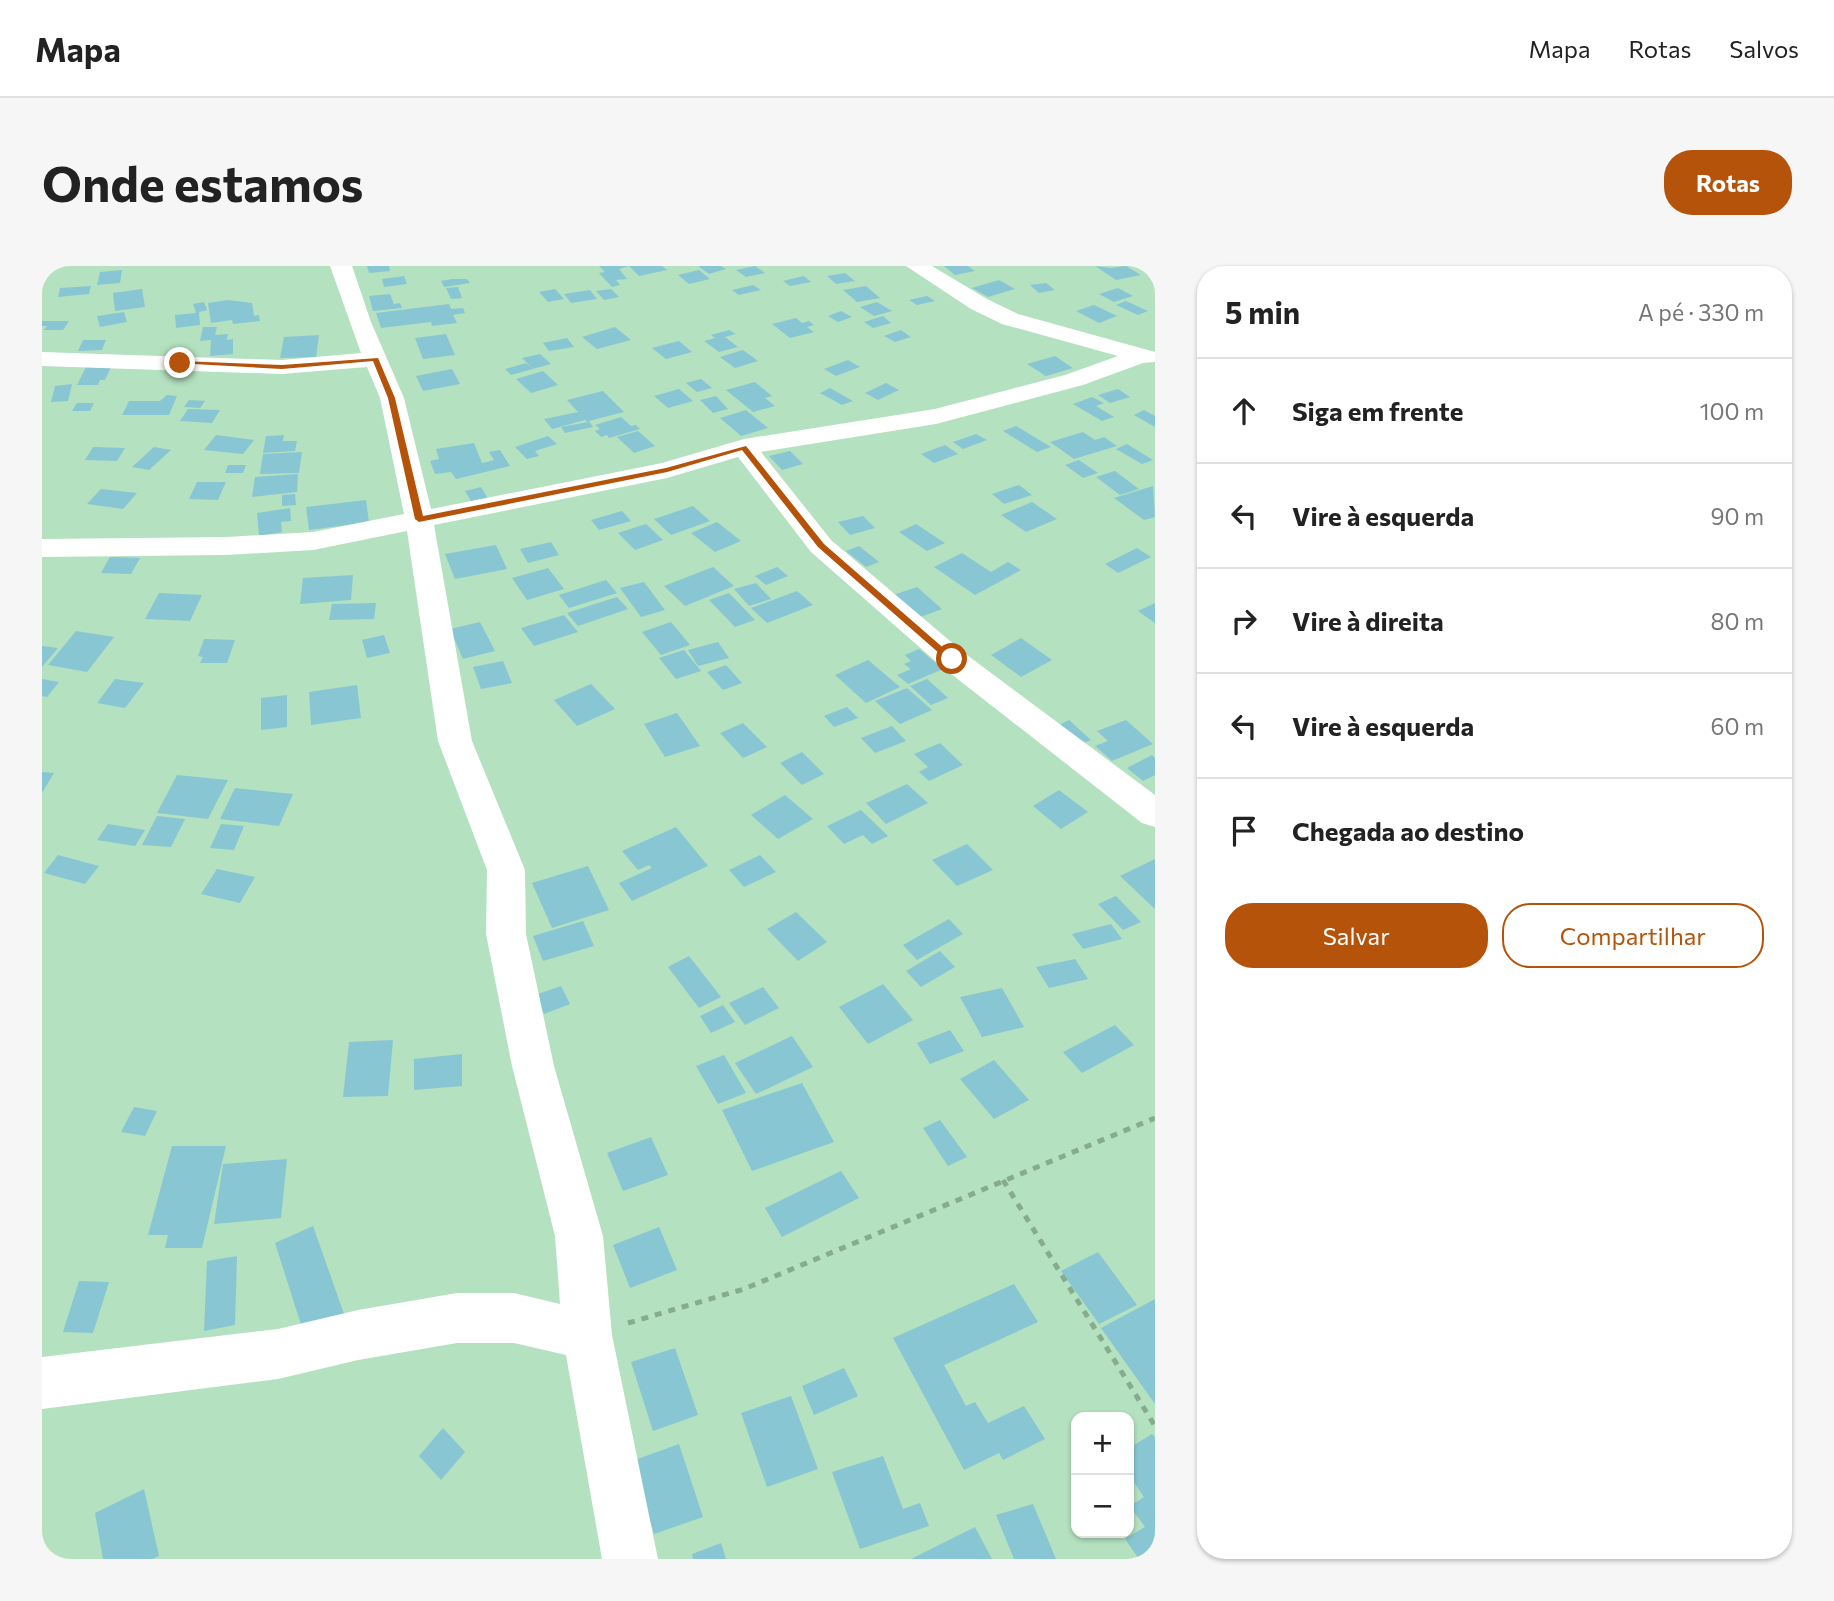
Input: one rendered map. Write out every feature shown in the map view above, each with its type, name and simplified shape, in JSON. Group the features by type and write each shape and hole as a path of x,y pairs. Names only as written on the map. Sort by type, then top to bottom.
{"street":[{"path":"341,266 392,398 419,519 455,741 506,870 506,934 530,1055 579,1236 587,1335 630,1559"},
{"path":"917,266 1010,320 1149,358"},
{"path":"42,548 226,546 313,541 667,470 744,447 936,416 1149,358"},
{"path":"42,359 282,367 375,359"},
{"path":"744,447 821,546 952,659 1155,814"},
{"path":"42,1383 278,1354 358,1335 457,1318 514,1318 587,1335"}],"path":[{"path":"587,1335 744,1289 1155,1118"},
{"path":"1003,1180 1155,1426"}],"building":[{"path":"367,266 389,266 390,271 369,273"},
{"path":"599,266 629,266 619,269 627,279 616,280 620,285 612,287 599,273 605,272"},
{"path":"629,266 662,266 667,270 639,276"},
{"path":"698,266 721,266 726,269 709,274"},
{"path":"755,266 765,273 746,277 736,270"},
{"path":"944,266 968,266 975,271 955,275"},
{"path":"1095,266 1126,266 1141,275 1116,280"},
{"path":"122,270 120,283 97,285 100,272"},
{"path":"699,270 710,279 689,284 678,275"},
{"path":"845,273 855,281 836,284 827,276"},
{"path":"404,276 407,284 384,287 382,279"},
{"path":"804,276 811,282 790,286 783,281"},
{"path":"467,279 470,283 444,287 441,281"},
{"path":"999,280 1015,289 988,297 972,288"},
{"path":"1046,283 1055,290 1039,293 1030,285"},
{"path":"753,285 761,290 739,295 732,290"},
{"path":"91,286 89,294 58,297 60,288"},
{"path":"866,286 880,298 857,302 843,290"},
{"path":"458,287 462,298 451,299 446,288"},
{"path":"1118,288 1133,296 1114,302 1099,294"},
{"path":"142,289 145,307 115,311 113,293"},
{"path":"555,289 564,299 548,302 539,292"},
{"path":"611,289 619,297 604,300 596,291"},
{"path":"590,290 597,299 571,303 564,294"},
{"path":"390,294 394,304 400,303 402,308 373,311 369,296"},
{"path":"927,296 935,301 917,305 909,300"},
{"path":"228,300 252,303 254,316 259,315 260,321 233,324 232,320 211,323 208,303"},
{"path":"1126,301 1148,311 1138,315 1116,305"},
{"path":"204,302 207,310 199,312 200,325 176,328 175,315 196,313 193,304"},
{"path":"877,302 892,311 874,316 860,307"},
{"path":"449,304 451,309 463,308 465,313 453,315 457,323 432,326 431,322 381,328 376,313"},
{"path":"1094,305 1117,316 1099,323 1076,311"},
{"path":"841,311 852,317 838,322 828,316"},
{"path":"124,312 127,322 100,327 97,316"},
{"path":"883,316 891,323 873,328 864,322"},
{"path":"796,318 802,323 809,321 814,325 807,327 814,332 790,338 772,324"},
{"path":"42,321 69,321 63,330 44,330 47,326 42,326"},
{"path":"203,327 217,327 215,335 228,334 227,340 233,339 233,354 210,356 211,340 200,341"},
{"path":"615,327 631,340 597,349 582,337"},
{"path":"729,330 736,334 725,337 738,347 719,352 704,341 715,338 711,335"},
{"path":"901,330 911,337 895,342 884,336"},
{"path":"446,334 455,355 423,359 415,338"},
{"path":"319,335 316,357 280,358 284,337"},
{"path":"567,338 574,347 549,351 543,343"},
{"path":"83,340 106,340 102,350 78,351"},
{"path":"679,341 692,352 666,359 652,348"},
{"path":"743,350 758,361 735,368 720,357"},
{"path":"540,354 551,364 533,369 522,358"},
{"path":"1055,356 1073,368 1046,376 1027,364"},
{"path":"848,360 860,367 836,376 824,369"},
{"path":"526,363 533,369 511,375 505,369"},
{"path":"87,365 112,365 105,380 100,380 98,385 77,385"},
{"path":"452,369 460,384 423,391 416,376"},
{"path":"543,371 558,385 531,393 516,379"},
{"path":"701,379 712,388 697,392 686,383"},
{"path":"755,382 772,396 765,398 775,406 753,412 726,390"},
{"path":"886,383 899,390 878,400 865,393"},
{"path":"72,384 68,401 51,402 55,386"},
{"path":"830,388 853,401 842,405 820,393"},
{"path":"679,389 693,401 668,408 654,396"},
{"path":"1118,389 1130,397 1110,403 1098,395"},
{"path":"603,391 624,412 589,421 593,427 565,433 561,427 588,422 585,420 552,429 544,419 578,412 567,400"},
{"path":"167,395 177,396 169,415 122,415 129,401 160,401"},
{"path":"716,396 728,409 713,413 700,400"},
{"path":"1092,397 1104,403 1096,406 1114,417 1102,421 1073,404"},
{"path":"189,400 205,401 200,408 184,407"},
{"path":"77,403 94,403 90,411 72,411"},
{"path":"188,409 220,410 212,423 180,421"},
{"path":"746,410 768,428 741,436 720,418"},
{"path":"1144,410 1155,416 1155,427 1134,415"},
{"path":"621,417 631,426 636,425 640,429 609,438 607,435 601,437 595,431 600,429 595,425"},
{"path":"1016,426 1051,447 1037,452 1003,431"},
{"path":"638,431 655,446 634,453 617,437"},
{"path":"1083,432 1095,440 1104,437 1117,446 1074,459 1050,442"},
{"path":"976,434 987,440 963,449 953,442"},
{"path":"216,435 254,440 243,454 204,450"},
{"path":"284,435 283,441 297,441 295,451 263,453 266,436"},
{"path":"548,436 557,444 535,451 539,456 527,459 515,447"},
{"path":"474,443 482,463 494,460 489,452 500,450 510,466 456,479 451,472 435,474 430,461 439,459 436,449"},
{"path":"1127,444 1153,460 1142,464 1116,449"},
{"path":"945,445 958,454 934,463 921,454"},
{"path":"93,447 125,448 117,461 85,460"},
{"path":"154,447 171,450 149,470 132,467"},
{"path":"790,451 803,464 782,470 769,456"},
{"path":"302,452 299,473 260,474 263,454"},
{"path":"1079,460 1098,473 1083,478 1065,465"},
{"path":"228,465 246,465 243,473 225,473"},
{"path":"1115,471 1139,489 1120,495 1096,477"},
{"path":"298,474 297,492 252,497 255,477"},
{"path":"197,482 226,482 218,500 189,499"},
{"path":"1019,485 1032,495 1004,504 992,494"},
{"path":"1153,486 1155,517 1144,520 1114,498"},
{"path":"481,487 490,502 474,506 465,491"},
{"path":"101,489 137,493 123,509 87,504"},
{"path":"295,494 296,505 282,506 282,495"},
{"path":"366,500 369,522 309,530 306,507"},
{"path":"1032,502 1057,519 1026,532 1001,515"},
{"path":"693,506 710,521 671,535 654,519"},
{"path":"290,508 291,521 281,522 282,532 259,536 257,513"},
{"path":"622,511 631,521 599,530 591,520"},
{"path":"863,516 875,528 850,535 838,522"},
{"path":"717,522 741,541 715,552 691,533"},
{"path":"646,524 663,540 635,550 618,533"},
{"path":"916,524 945,543 927,551 899,532"},
{"path":"551,542 559,555 528,563 520,549"},
{"path":"496,545 507,569 455,579 445,554"},
{"path":"859,546 879,562 866,567 846,551"},
{"path":"1137,548 1151,557 1118,573 1105,564"},
{"path":"962,553 991,572 1008,562 1021,570 975,595 934,567"},
{"path":"110,557 140,558 131,574 101,573"},
{"path":"713,567 734,586 685,606 664,586"},
{"path":"777,567 788,576 766,585 755,576"},
{"path":"548,568 564,589 527,600 512,578"},
{"path":"353,575 351,600 300,604 303,578"},
{"path":"606,580 617,593 569,608 559,595"},
{"path":"644,582 665,610 641,617 620,588"},
{"path":"756,583 771,599 749,606 734,589"},
{"path":"917,587 942,609 918,618 893,595"},
{"path":"797,591 813,605 767,623 751,608"},
{"path":"159,593 202,595 190,621 145,619"},
{"path":"729,593 755,620 735,627 709,600"},
{"path":"617,597 628,609 578,626 567,613"},
{"path":"376,603 374,619 329,620 332,604"},
{"path":"1155,603 1155,623 1138,611"},
{"path":"564,615 578,632 534,646 521,628"},
{"path":"480,622 495,651 463,659 450,629"},
{"path":"671,622 690,645 661,655 642,632"},
{"path":"76,631 114,637 87,672 48,665"},
{"path":"384,635 390,653 367,658 362,640"},
{"path":"1021,638 1052,660 1021,677 991,655"},
{"path":"204,639 235,640 227,663 200,663 203,657 198,656"},
{"path":"718,642 729,658 698,666 688,650"},
{"path":"42,646 58,648 42,667"},
{"path":"919,649 943,669 908,684 897,675 911,669 904,664 911,661 905,655"},
{"path":"684,650 701,671 676,679 659,658"},
{"path":"868,660 900,687 866,703 835,675"},
{"path":"503,661 512,683 481,689 473,667"},
{"path":"726,665 742,683 723,690 707,672"},
{"path":"42,679 59,682 47,697 42,696"},
{"path":"115,679 144,683 125,708 97,703"},
{"path":"927,679 948,698 931,705 910,686"},
{"path":"591,684 615,709 577,726 554,700"},
{"path":"357,685 361,718 311,725 309,692"},
{"path":"907,688 932,710 900,724 875,701"},
{"path":"287,695 287,727 261,730 261,698"},
{"path":"847,707 858,718 834,727 824,716"},
{"path":"677,713 700,746 665,757 644,724"},
{"path":"1069,720 1091,740 1079,745 1057,726"},
{"path":"1126,720 1153,744 1112,761 1095,746 1108,741 1097,731"},
{"path":"743,723 767,747 743,758 720,733"},
{"path":"892,726 906,741 875,753 861,738"},
{"path":"940,743 963,765 929,781 919,772 928,767 914,754"},
{"path":"802,752 824,774 802,785 780,763"},
{"path":"1152,755 1155,758 1155,775 1143,781 1127,768"},
{"path":"42,772 54,773 42,793"},
{"path":"177,775 228,780 208,819 157,813"},
{"path":"907,784 928,803 886,824 866,803"},
{"path":"235,788 293,794 279,826 220,819"},
{"path":"1059,790 1088,812 1061,829 1033,806"},
{"path":"785,795 813,819 778,839 751,815"},
{"path":"861,810 888,836 872,844 863,835 844,844 827,826"},
{"path":"157,816 185,819 171,847 142,845"},
{"path":"108,824 145,830 135,846 97,840"},
{"path":"221,824 244,826 234,850 210,848"},
{"path":"676,827 708,866 632,901 619,883 652,868 649,865 638,870 622,851"},
{"path":"967,844 993,870 957,886 932,860"},
{"path":"58,855 99,866 85,884 44,873"},
{"path":"760,855 776,872 744,887 729,870"},
{"path":"1155,859 1155,909 1120,876"},
{"path":"588,866 609,910 552,928 532,883"},
{"path":"217,869 255,877 240,903 201,894"},
{"path":"1116,896 1141,922 1123,930 1098,904"},
{"path":"796,912 827,942 798,961 767,929"},
{"path":"949,919 963,934 917,960 903,945"},
{"path":"583,921 594,946 543,961 533,936"},
{"path":"1111,924 1122,939 1083,949 1072,934"},
{"path":"940,951 955,967 921,987 906,971"},
{"path":"689,956 721,997 699,1008 668,967"},
{"path":"1075,959 1088,979 1049,988 1036,967"},
{"path":"883,984 913,1020 868,1044 839,1007"},
{"path":"561,986 570,1004 544,1014 535,995"},
{"path":"763,987 779,1008 745,1025 729,1003"},
{"path":"1002,988 1024,1027 982,1037 960,997"},
{"path":"723,1005 735,1022 711,1033 700,1016"},
{"path":"1115,1025 1134,1045 1082,1073 1063,1052"},
{"path":"950,1030 964,1051 930,1064 917,1043"},
{"path":"792,1036 813,1067 756,1094 735,1063"},
{"path":"393,1040 388,1096 343,1097 349,1042"},
{"path":"462,1054 462,1086 414,1090 414,1059"},
{"path":"724,1055 746,1093 718,1104 696,1066"},
{"path":"994,1060 1029,1100 994,1119 960,1079"},
{"path":"802,1083 834,1142 752,1171 722,1110"},
{"path":"134,1107 157,1111 145,1136 121,1132"},
{"path":"940,1120 967,1157 948,1166 923,1128"},
{"path":"651,1137 668,1175 623,1191 607,1153"},
{"path":"172,1146 226,1146 202,1248 165,1248 168,1235 148,1235"},
{"path":"287,1159 281,1218 214,1224 223,1164"},
{"path":"841,1171 859,1198 782,1237 765,1208"},
{"path":"313,1226 344,1314 304,1334 275,1243"},
{"path":"659,1227 677,1270 630,1288 613,1245"},
{"path":"1098,1252 1137,1305 1099,1324 1061,1271"},
{"path":"237,1256 235,1325 204,1331 207,1261"},
{"path":"79,1281 109,1282 93,1333 63,1332"},
{"path":"1014,1284 1038,1322 944,1365 966,1406 975,1402 988,1423 1024,1406 1045,1439 1003,1460 999,1453 964,1470 893,1338"},
{"path":"1155,1299 1155,1404 1101,1328"},
{"path":"675,1348 698,1415 653,1431 631,1362"},
{"path":"844,1368 858,1396 814,1415 802,1386"},
{"path":"791,1396 818,1469 767,1487 741,1413"},
{"path":"443,1428 465,1452 441,1480 419,1456"},
{"path":"1152,1434 1155,1437 1155,1559 1139,1559 1125,1539 1134,1538 1134,1534 1145,1527 1134,1512 1134,1503 1144,1497 1134,1482 1134,1445"},
{"path":"679,1444 703,1517 654,1534 632,1461"},
{"path":"883,1456 903,1509 920,1503 929,1526 860,1549 832,1472"},
{"path":"144,1489 159,1556 152,1559 103,1559 95,1513"},
{"path":"1033,1504 1056,1559 1014,1559 996,1515"},
{"path":"975,1527 992,1559 911,1559"},
{"path":"721,1543 726,1559 693,1559 692,1554"}],"route":[{"path":"180,363 282,367 375,359 392,398 419,519 667,470 744,447 821,546 952,659"}]}
